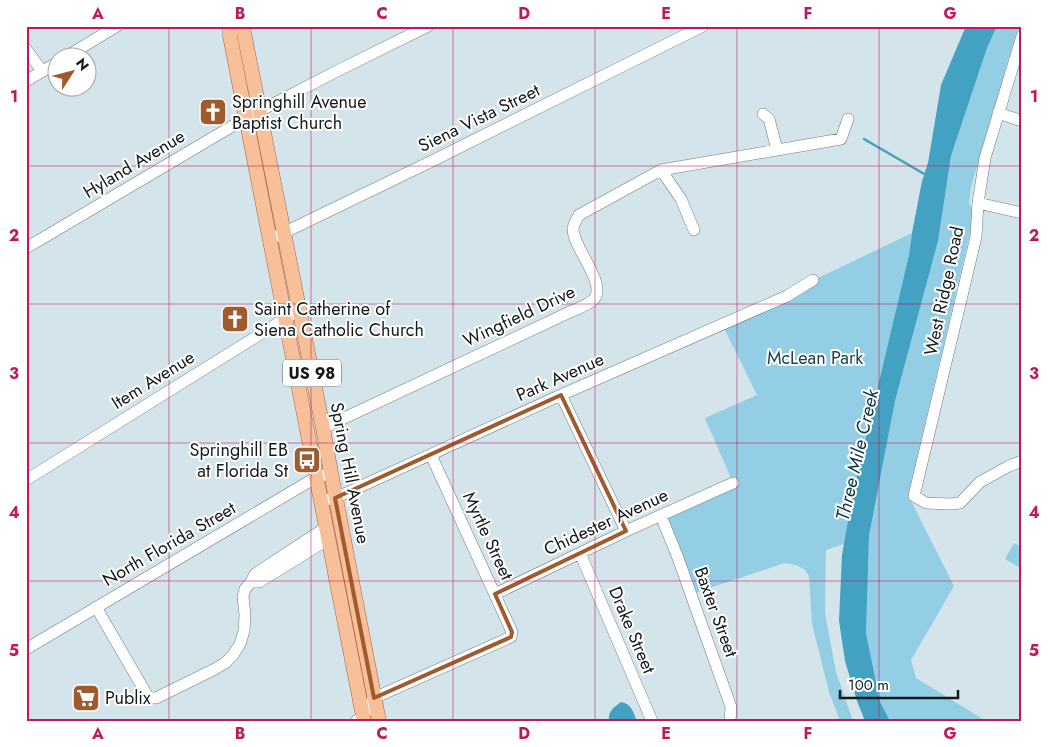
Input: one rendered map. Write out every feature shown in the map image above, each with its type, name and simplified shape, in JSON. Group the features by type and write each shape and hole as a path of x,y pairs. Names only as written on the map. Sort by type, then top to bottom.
{"main road":[{"name":"Spring Hill Avenue","path":"230,26 230,36 361,720"},
{"name":"Spring Hill Avenue","path":"241,26 260,111 323,428 379,721"}],"street":[{"path":"81,48 117,26"},
{"name":"Hyland Avenue","path":"26,248 246,118 428,26"},
{"name":"Siena Vista Street","path":"269,240 439,158 703,26"},
{"name":"West Ridge Road","path":"1022,36 985,158 978,203 976,236 914,496 926,503 951,504 960,502 980,482 1022,461"},
{"path":"26,49 42,71"},
{"path":"26,80 48,68"},
{"path":"998,113 1022,121"},
{"path":"763,114 769,119 777,150"},
{"name":"Wingfield Drive","path":"323,428 593,300 598,293 596,280 577,244 573,228 579,215 661,170 841,138 848,119"},
{"path":"661,170 681,199 694,230"},
{"path":"978,203 1022,213"},
{"name":"Park Avenue","path":"320,501 335,498 561,395 787,296 814,280"},
{"name":"Item Avenue","path":"26,480 299,310"},
{"path":"561,395 626,532"},
{"name":"Myrtle Street","path":"374,698 511,638 512,632 431,455"},
{"name":"North Florida Street","path":"26,649 316,478 331,474"},
{"name":"Chidester Avenue","path":"495,594 733,483"},
{"name":"Baxter Street","path":"661,516 732,707 730,721"},
{"path":"96,607 146,694 151,698 156,698 213,670 233,655 240,644 244,632 243,597 245,589 251,582 254,574 326,534"},
{"name":"Drake Street","path":"580,553 652,721"},
{"path":"361,720 374,698"}],"highlighted area":[{"path":"561,395 626,531 495,594 512,632 511,637 374,698 335,498"}],"green space":[{"path":"997,26 1020,26 971,187 969,204 975,212 908,495 954,586 911,660 916,678 986,721 890,721 880,702 866,633 869,536 895,401 938,241 951,156 987,48"},
{"name":"McLean Park","path":"912,233 909,255 853,492 844,544 826,550 825,613 836,672 853,721 840,721 829,692 812,624 809,576 804,569 785,563 691,594 661,516 733,483 705,418 757,395 722,324"},
{"path":"1014,543 1022,547 1022,569 1005,559"}],"shaded area":[{"path":"966,26 997,26 987,48 951,156 938,241 895,401 869,536 866,633 880,702 890,721 865,721 845,661 839,621 842,555 853,492 909,255 922,181 928,163 941,85"},
{"path":"621,702 630,707 637,721 609,721 611,712"}],"waterway":[{"path":"864,139 926,175"}],"place":[{"name":"Springhill Avenue Baptist Church","path":"213,112"},
{"name":"Saint Catherine of Siena Catholic Church","path":"235,319"},
{"name":"Springhill EB at Florida St","path":"307,460"},
{"name":"Publix","path":"86,698"}],"water label":[{"name":"Three Mile Creek","path":"857,455"}]}
